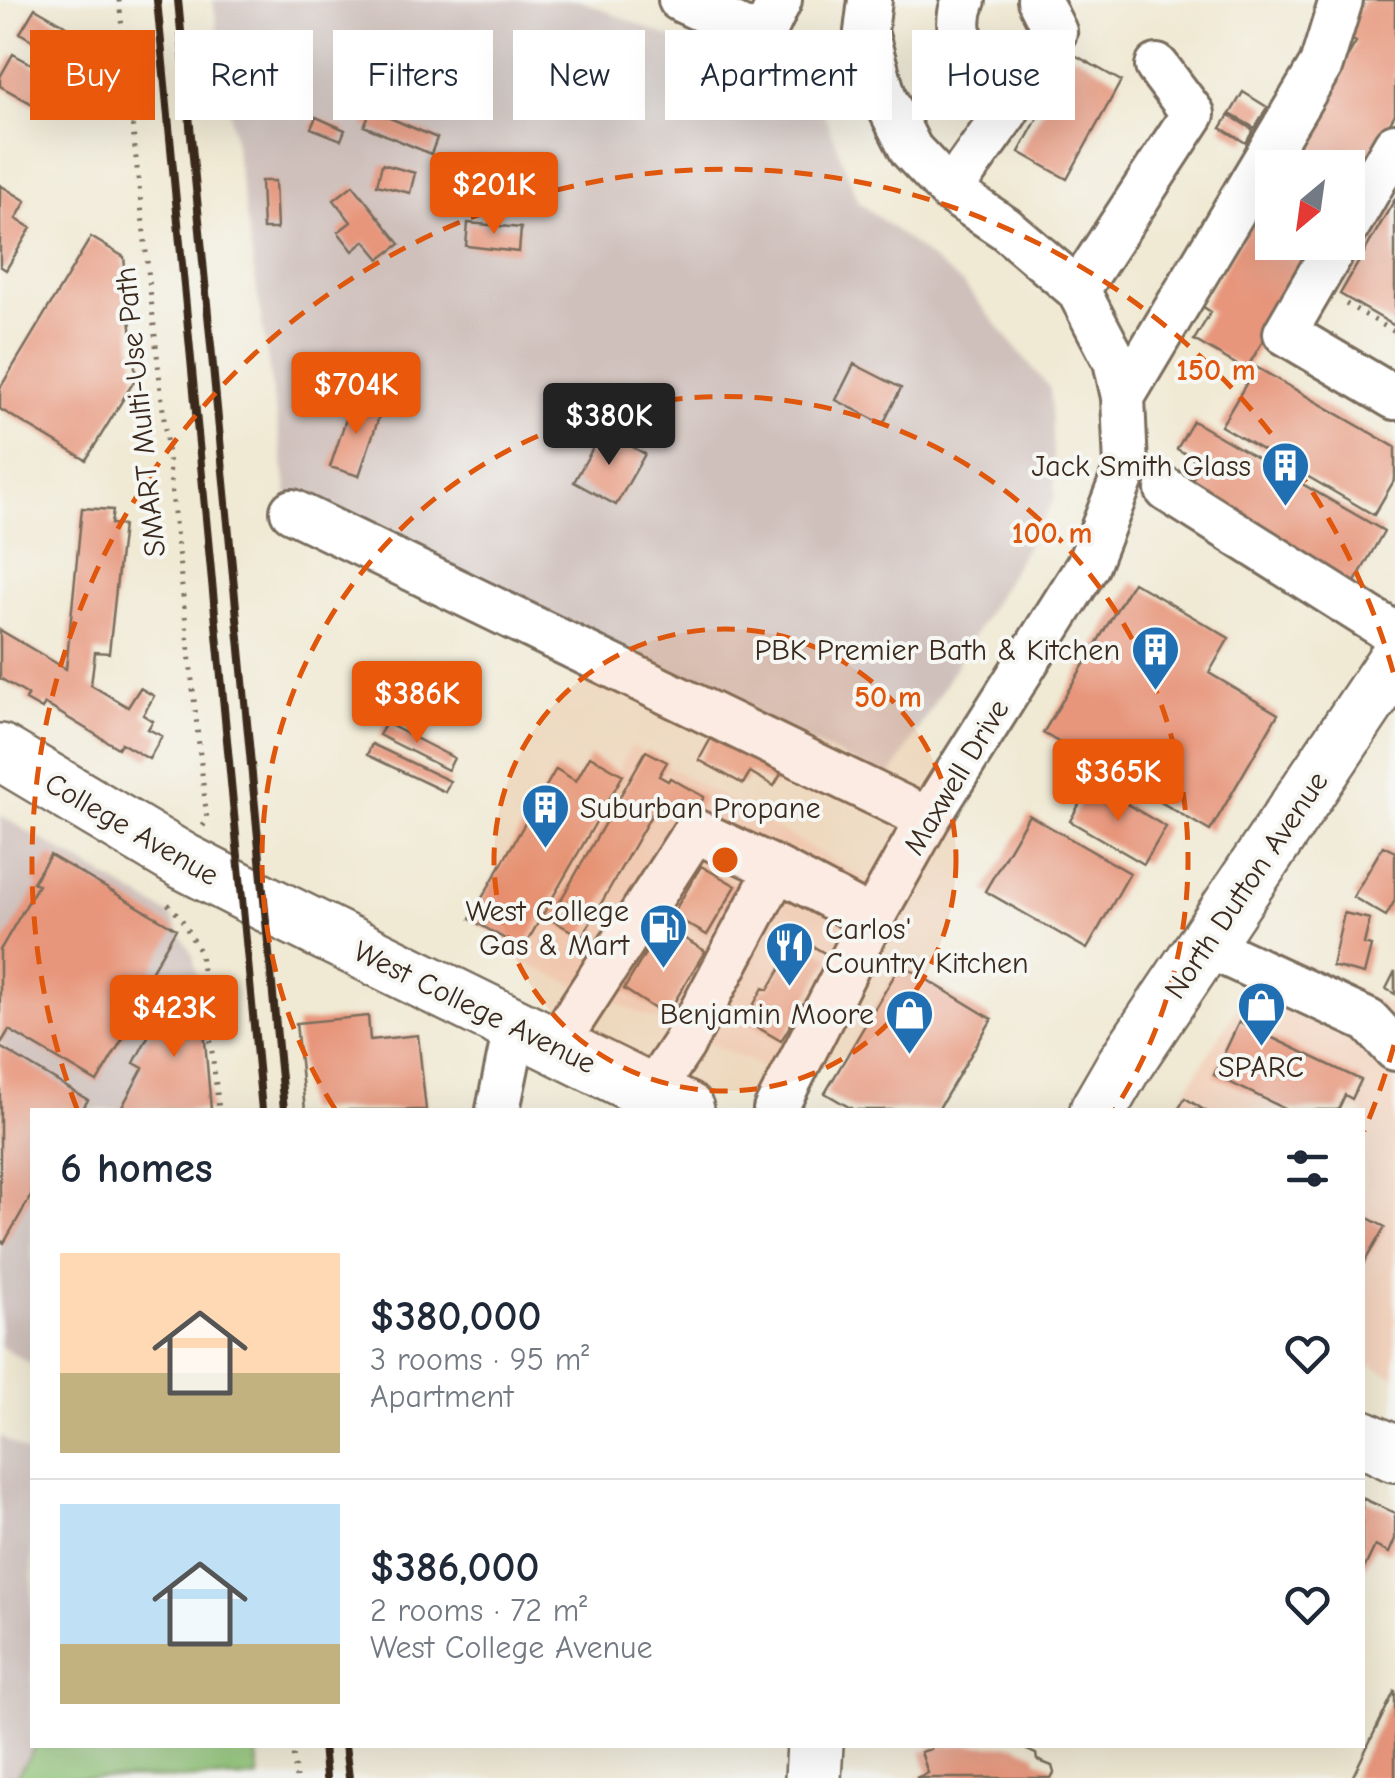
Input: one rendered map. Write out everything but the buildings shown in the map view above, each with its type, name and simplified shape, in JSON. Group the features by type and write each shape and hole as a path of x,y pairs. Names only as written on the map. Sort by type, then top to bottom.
{"main road":[{"name":"North Dutton Avenue","path":"1099,1108 1392,665"},
{"name":"College Avenue","path":"0,752 265,903"},
{"name":"West College Avenue","path":"265,903 668,1102"},
{"path":"1365,1439 1395,1454"},
{"path":"814,1778 815,1748"}],"street":[{"path":"680,0 762,38 780,0"},
{"name":"Maxwell Drive","path":"776,1108 872,919 928,819 1088,564 1126,468 1123,397 1114,361 1078,290 1006,228 950,191 910,150 885,99 866,32 870,0"},
{"path":"962,30 958,15 964,0"},
{"path":"1039,0 1053,30"},
{"path":"1123,397 1321,66 1341,0"},
{"path":"1078,290 1194,114 1157,66"},
{"path":"950,191 1000,120"},
{"path":"1365,197 1395,146"},
{"path":"1328,260 1285,333 1395,398"},
{"path":"1167,490 1392,665"},
{"path":"292,510 928,819"},
{"path":"499,1108 534,1038 695,831 872,919"},
{"path":"668,1102 683,1045 777,870"},
{"path":"1205,945 1369,1022 1395,1049"}],"path":[{"name":"SMART Multi-Use Path","path":"119,0 207,820"},
{"path":"1336,298 1395,332"},
{"path":"162,898 181,918 200,953 219,1108"},
{"path":"292,1748 296,1778"}],"shaded area":[{"path":"213,0 580,0 665,36 665,120 827,120 859,202 964,285 1050,389 1055,498 889,779 288,495 231,120 313,120 313,30 218,30"},
{"path":"632,746 874,884 768,1069 511,957"},
{"path":"0,815 170,915 193,956 201,995 211,1108 30,1108 30,1364 0,1346"},
{"path":"1274,948 1395,1009 1395,1377 1365,1362 1365,1108 1175,1108"},
{"path":"0,1436 30,1455 30,1748 34,1748 16,1778 0,1778"}],"green space":[{"path":"34,1748 256,1748 259,1778 16,1778"}],"railway":[{"path":"157,0 262,1108"},
{"path":"178,0 284,1108"},
{"path":"323,1748 326,1778"},
{"path":"345,1748 349,1778"}],"place":[{"name":"Jack Smith Glass","path":"1286,508"},
{"name":"PBK Premier Bath & Kitchen","path":"1155,692"},
{"name":"Suburban Propane","path":"545,850"},
{"name":"West College Gas & Mart","path":"664,970"},
{"name":"Carlos' Country Kitchen","path":"790,988"},
{"name":"SPARC","path":"1261,1048"},
{"name":"Benjamin Moore","path":"909,1056"}]}
